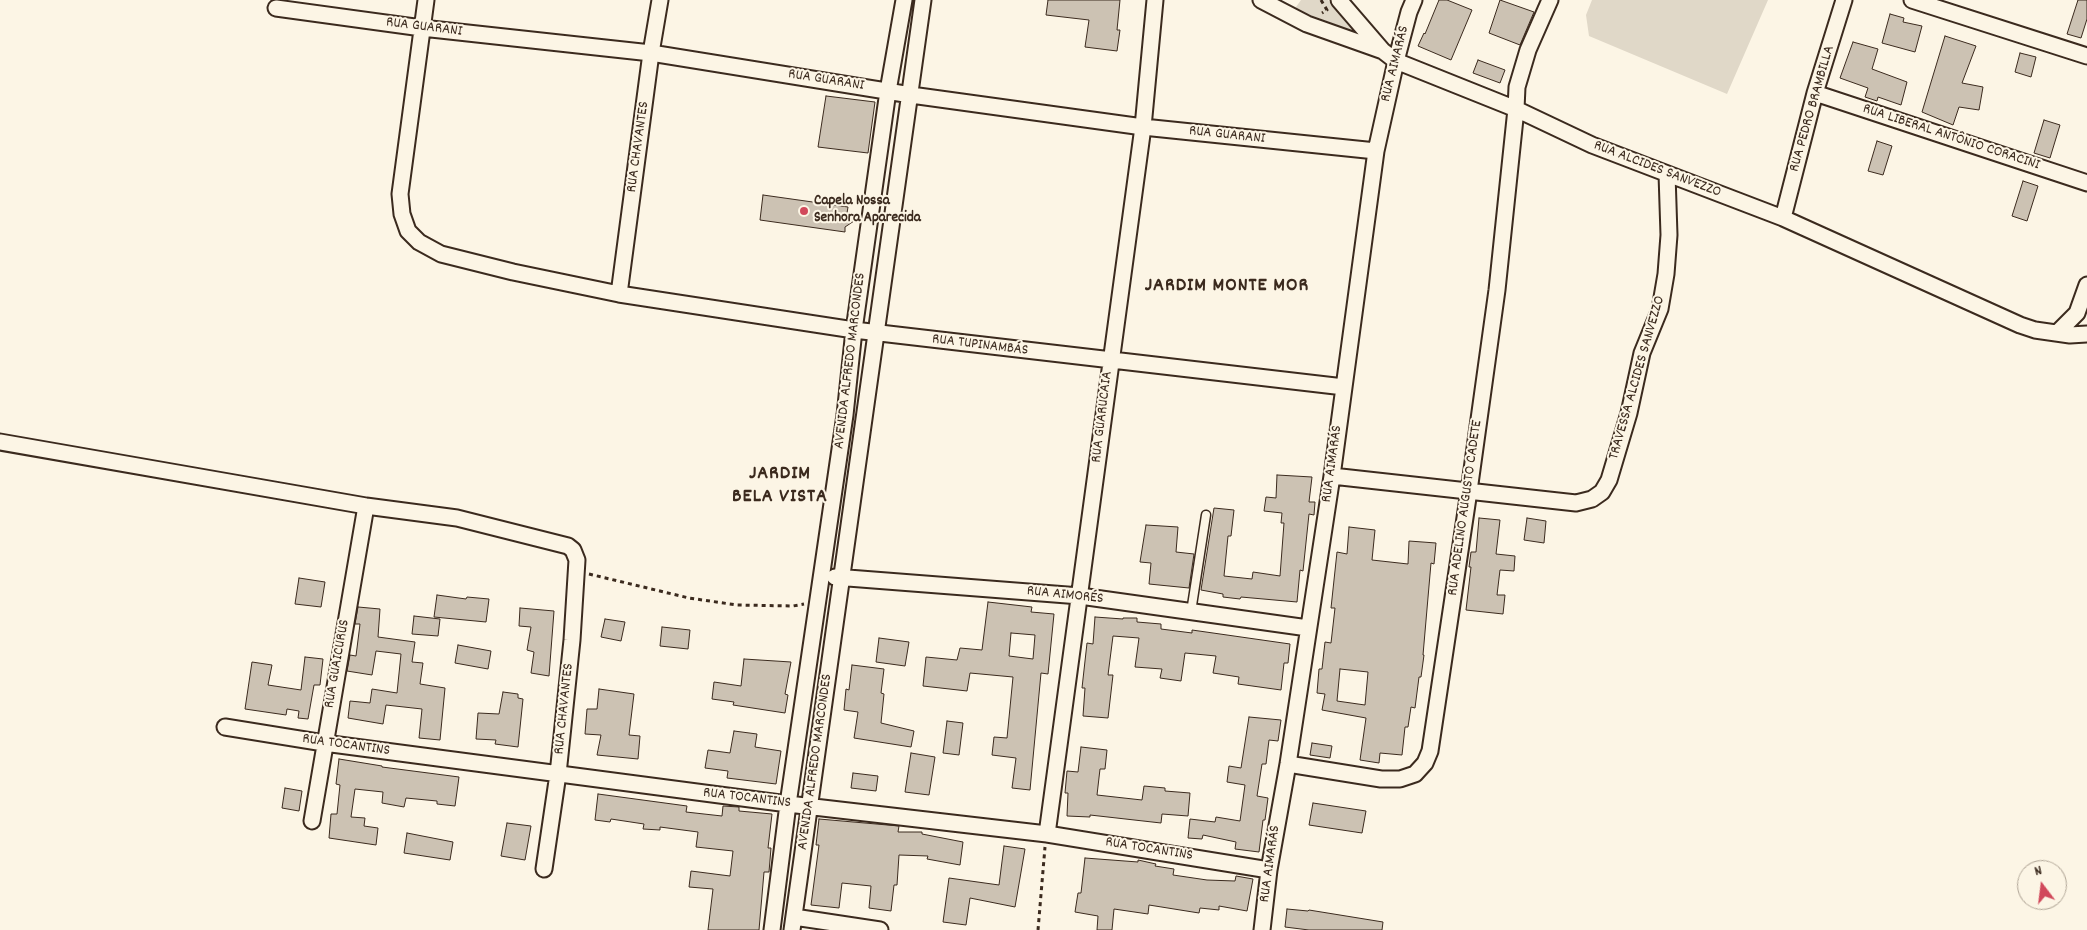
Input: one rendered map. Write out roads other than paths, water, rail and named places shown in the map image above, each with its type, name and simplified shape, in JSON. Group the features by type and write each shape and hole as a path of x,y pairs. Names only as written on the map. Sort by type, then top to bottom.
{"street":[{"path":"422,28 426,0"},
{"name":"RUA CHAVANTES","path":"619,294 651,53 660,0"},
{"name":"AVENIDA ALFREDO MARCONDES","path":"772,930 788,804 845,415 854,330 888,91 904,0"},
{"name":"AVENIDA ALFREDO MARCONDES","path":"793,924 923,0"},
{"name":"RUA GUARUCAIA","path":"1047,834 1143,127 1156,0"},
{"name":"RUA ALCIDES SANVEZZO","path":"1261,0 1307,24 1383,51 1396,61 1516,109 1592,146 1783,218 2020,325 2057,333 2087,334"},
{"path":"1338,0 1383,51"},
{"name":"RUA AIMARÁS","path":"1262,930 1269,870 1288,764 1332,476 1376,151 1396,61 1414,0"},
{"name":"RUA ADELINO AUGUSTO CADETE","path":"1288,764 1381,779 1400,779 1415,774 1425,763 1430,751 1497,290 1517,87 1520,73 1550,0"},
{"name":"RUA PEDRO BRAMBILLA","path":"1783,218 1816,93 1844,0"},
{"path":"1912,0 2087,56"},
{"name":"RUA GUARANI","path":"286,6 422,28 651,53 911,95 1143,127 1376,151"},
{"name":"RUA TUPINAMBÁS","path":"422,28 400,194 402,214 408,231 418,242 441,254 513,272 619,294 854,330 1344,387"},
{"name":"RUA LIBERAL ANTÔNIO CORACINI","path":"1816,93 2087,183"},
{"name":"TRAVESSA ALCIDES SANVEZZO","path":"1469,491 1576,504 1602,492 1609,480 1629,413 1642,353 1660,309 1666,274 1669,235 1667,174"},
{"path":"2057,333 2077,313 2087,285"},
{"path":"0,442 366,506"},
{"path":"1332,476 1469,491"},
{"name":"RUA CHAVANTES","path":"366,506 457,518 568,546 573,550 577,560 558,774 544,869"},
{"name":"RUA GUAICURUS","path":"312,821 366,506"},
{"name":"RUA AIMORÉS","path":"821,577 842,577 1080,596 1308,628"},
{"name":"RUA TOCANTINS","path":"226,727 324,743 788,804 1047,834 1269,870"},
{"path":"793,924 880,930"}],"lane":[{"path":"1191,612 1206,514"}],"place":[{"name":"Capela Nossa Senhora Aparecida","path":"804,211"}],"district":[{"name":"JARDIM MONTE MOR","path":"1227,287"},
{"name":"JARDIM BELA VISTA","path":"780,486"}]}
